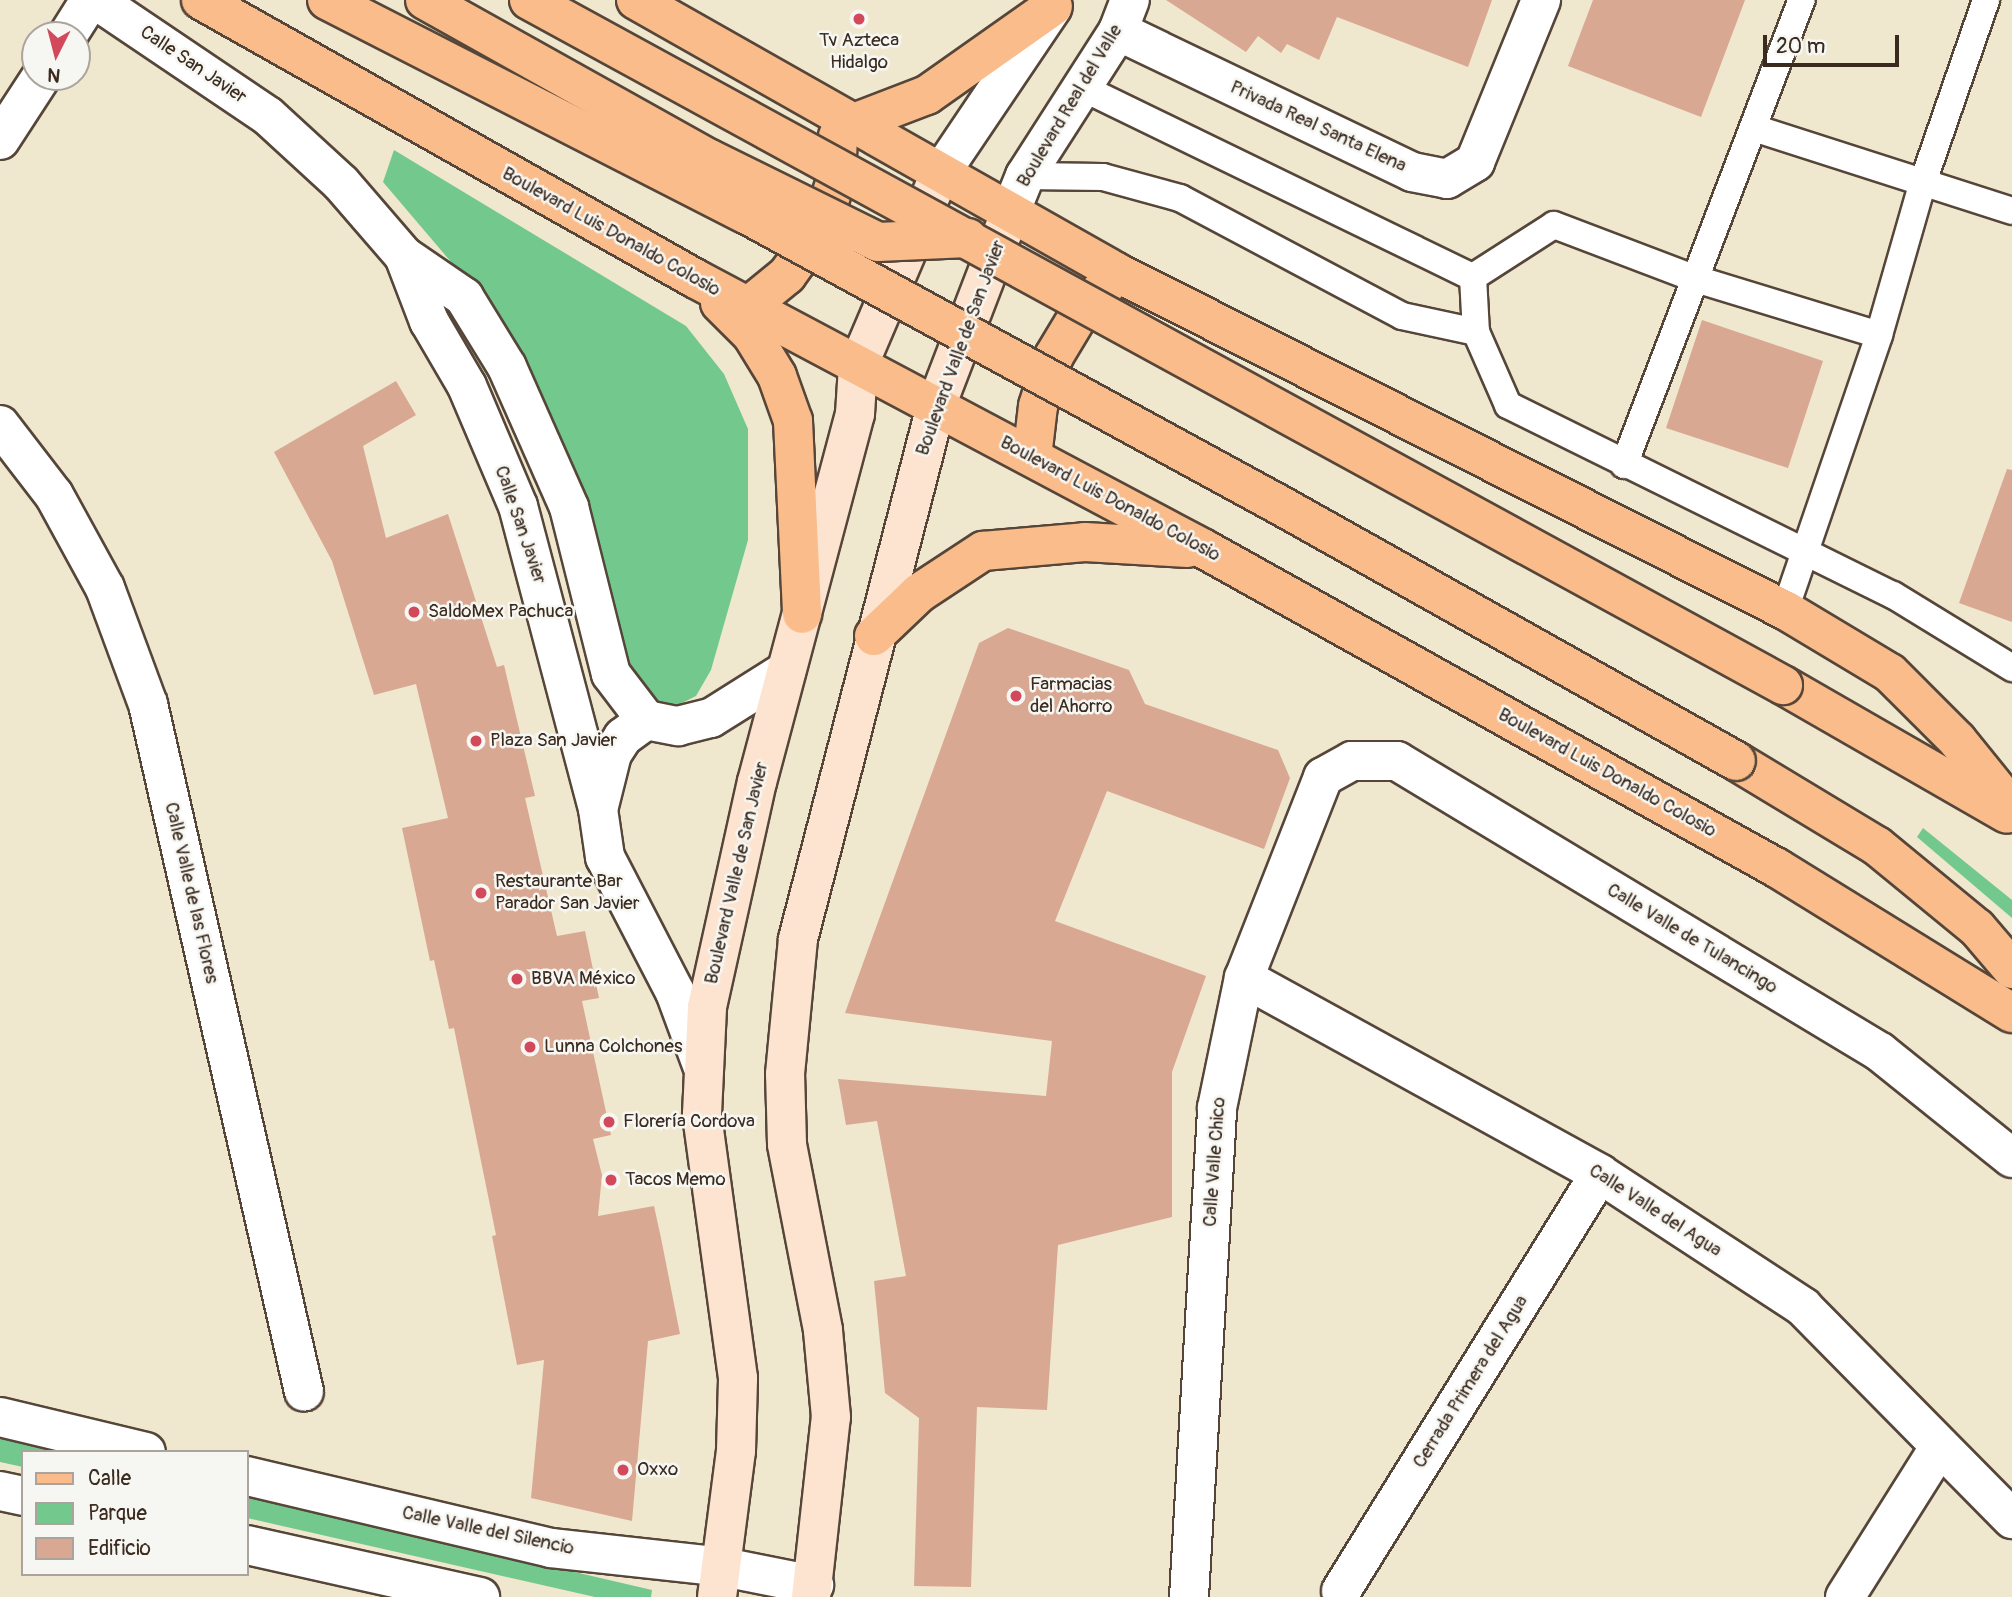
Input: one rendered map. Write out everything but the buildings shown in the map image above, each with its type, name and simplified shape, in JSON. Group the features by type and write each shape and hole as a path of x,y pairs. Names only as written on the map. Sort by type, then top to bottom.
{"main road":[{"name":"Boulevard Luis Donaldo Colosio","path":"201,0 696,279 1204,549 1777,869 2012,1013"},
{"path":"327,0 746,214 1278,504 1736,761 1877,846 1978,928 2012,969"},
{"path":"425,0 710,159 878,242 968,238"},
{"path":"529,0 1783,685 2012,817"},
{"path":"636,0 845,121 1118,273 1785,610 1890,673 1957,740 2012,808"},
{"path":"845,121 927,95 1054,3"},
{"path":"750,306 787,275 820,229 836,180 845,121"},
{"name":"Boulevard Valle de San Javier","path":"720,1582 736,1451 738,1378 707,1164 702,1065 717,953 786,671 855,414 858,366 940,174"},
{"name":"Boulevard Valle de San Javier","path":"813,1591 831,1417 822,1330 788,1144 785,1074 798,939 874,636 936,406 1010,213"},
{"path":"1032,457 1038,406 1054,356 1081,311 1118,273"},
{"path":"696,279 751,335 777,376 793,421 802,614"},
{"path":"874,636 919,593 983,551 1085,542 1204,549"}],"street":[{"path":"77,21 90,0"},
{"name":"Calle San Javier","path":"96,0 268,116 341,183 404,256 464,297 507,367 561,487 590,583 611,674 646,720 623,737 612,754 598,809"},
{"name":"Privada Real Santa Elena","path":"1124,16 1412,172 1447,179 1475,162 1541,0"},
{"path":"940,174 1054,3"},
{"name":"Boulevard Real del Valle","path":"1010,213 1025,176 1124,16"},
{"path":"0,140 32,91"},
{"name":"Calle San Javier","path":"404,256 429,321 467,386 518,506 598,809 605,856 675,992 702,1065"},
{"path":"467,386 507,367"},
{"name":"Calle Valle de las Flores","path":"0,425 54,495 104,588 148,704 304,1392"},
{"path":"518,506 561,487"},
{"path":"646,720 678,726 711,718 786,671"},
{"name":"Calle Valle Chico","path":"1189,1597 1216,1108 1244,978 1323,777 1352,761"},
{"name":"Calle Valle de Tulancingo","path":"1352,761 1397,761 1880,1052 2012,1158"},
{"name":"Calle Valle del Agua","path":"1244,978 1600,1174 1803,1307 2012,1519"},
{"name":"Cerrada Primera del Agua","path":"1341,1591 1600,1174"},
{"path":"0,1417 138,1450"},
{"path":"1845,1597 1940,1446"},
{"name":"Calle Valle del Silencio","path":"248,1476 551,1548 720,1582 813,1591"},
{"path":"0,1491 21,1496"},
{"path":"248,1545 480,1597"}],"lane":[{"path":"1624,465 1802,0"},
{"path":"1785,610 1807,553 1879,335 1922,185 1986,0"},
{"path":"1081,87 1473,277"},
{"path":"1754,128 1922,185 2012,211"},
{"path":"1025,176 1103,177 1180,198 1402,316 1476,332"},
{"path":"1473,277 1554,225 1696,279 1879,335"},
{"path":"1473,277 1476,332 1508,405 1624,465 1893,595 2012,668"}],"green space":[{"path":"394,150 686,326 724,374 748,429 748,540 711,670 696,696 670,709 636,688 497,316 383,182"},
{"path":"1923,828 2012,900 2012,918 1917,837"},
{"path":"0,1438 49,1450 21,1450 21,1467 0,1462"},
{"path":"248,1496 652,1590 651,1597 595,1597 248,1518"}],"place":[{"name":"Tv Azteca Hidalgo","path":"859,19"},
{"name":"SaldoMex Pachuca","path":"414,612"},
{"name":"Farmacias del Ahorro","path":"1016,696"},
{"name":"Plaza San Javier","path":"476,741"},
{"name":"Restaurante Bar Parador San Javier","path":"481,893"},
{"name":"BBVA México","path":"517,979"},
{"name":"Lunna Colchones","path":"530,1047"},
{"name":"Florería Cordova","path":"609,1122"},
{"name":"Tacos Memo","path":"611,1180"},
{"name":"Oxxo","path":"623,1470"}]}
